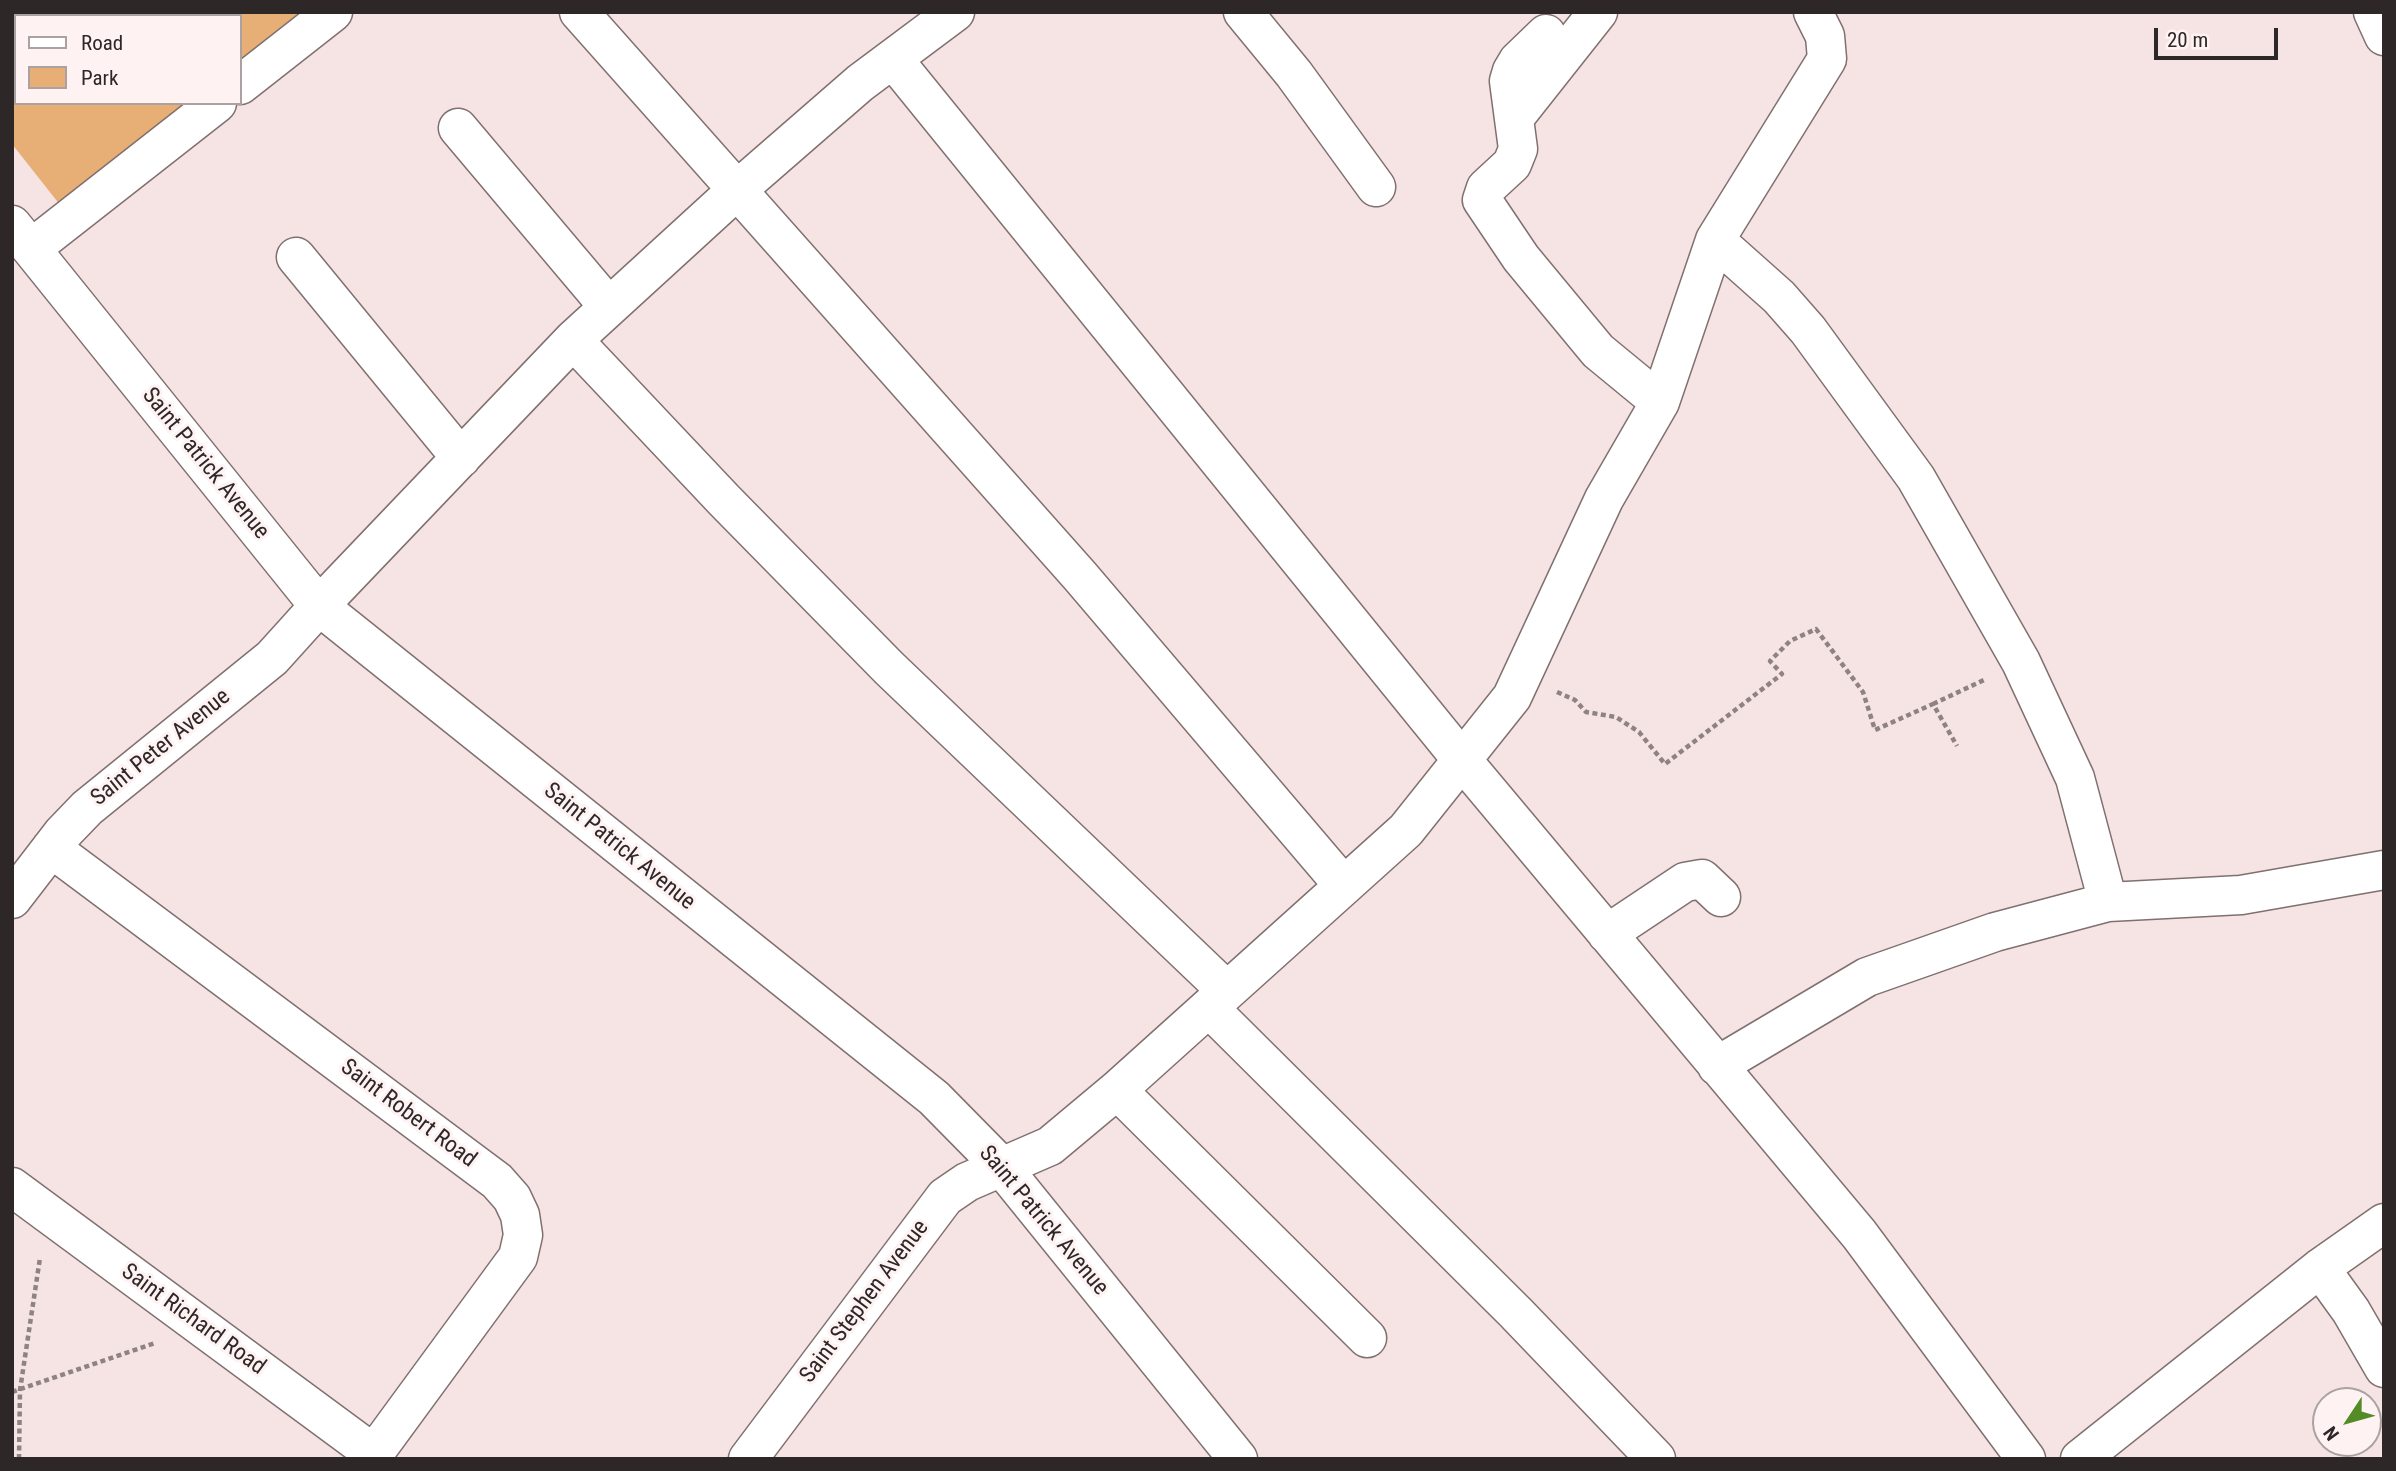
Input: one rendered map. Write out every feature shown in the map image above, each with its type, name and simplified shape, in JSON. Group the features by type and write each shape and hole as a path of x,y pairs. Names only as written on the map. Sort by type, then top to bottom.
{"street":[{"path":"242,83 333,12"},
{"path":"579,12 1071,566 1344,886"},
{"name":"Saint Peter Avenue","path":"12,899 51,848 87,808 272,659 319,606 573,340 737,190 860,83 955,12"},
{"path":"1243,12 1294,74 1376,187"},
{"path":"1515,117 1598,12"},
{"name":"Saint Stephen Avenue","path":"748,1459 945,1197 967,1182 1050,1146 1117,1090 1406,830 1512,697 1604,499 1660,402 1715,240 1827,59 1825,36 1813,12"},
{"path":"2373,12 2384,36"},
{"path":"1546,34 1518,61 1512,72 1510,80 1518,149 1512,164 1482,195 1485,207 1521,258 1598,351 1660,402"},
{"path":"893,59 1462,760 1859,1234 2025,1459"},
{"path":"22,236 214,105"},
{"path":"458,128 610,307"},
{"name":"Saint Patrick Avenue","path":"22,236 319,606 934,1098 1001,1166 1238,1459"},
{"path":"1715,240 1779,297 1808,330 1916,478 2021,662 2075,778 2108,902"},
{"path":"296,257 461,458"},
{"path":"573,340 888,668 1218,999 1656,1459"},
{"name":"Saint Robert Road","path":"51,848 497,1181 512,1198 520,1214 523,1235 518,1257 372,1456"},
{"path":"1717,1066 1867,977 1995,932 2108,902 2241,895 2384,870"},
{"path":"1607,934 1685,881 1702,879 1721,897"},
{"path":"1117,1090 1367,1338"},
{"name":"Saint Richard Road","path":"12,1187 372,1456"},
{"path":"2080,1459 2320,1268 2384,1223"},
{"path":"2320,1268 2351,1311 2384,1368"}],"path":[{"path":"1521,677 1574,700 1586,712 1616,718 1639,732 1665,764 1782,674 1770,661 1790,641 1816,629 1863,692 1875,730 2021,662"},
{"path":"1933,704 1957,746"},
{"path":"19,1459 20,1390 47,1212"},
{"path":"12,1392 151,1345 191,1320"}],"green space":[{"path":"12,12 305,12 242,64 242,14 14,14 14,105 192,105 64,210 12,144"}]}
